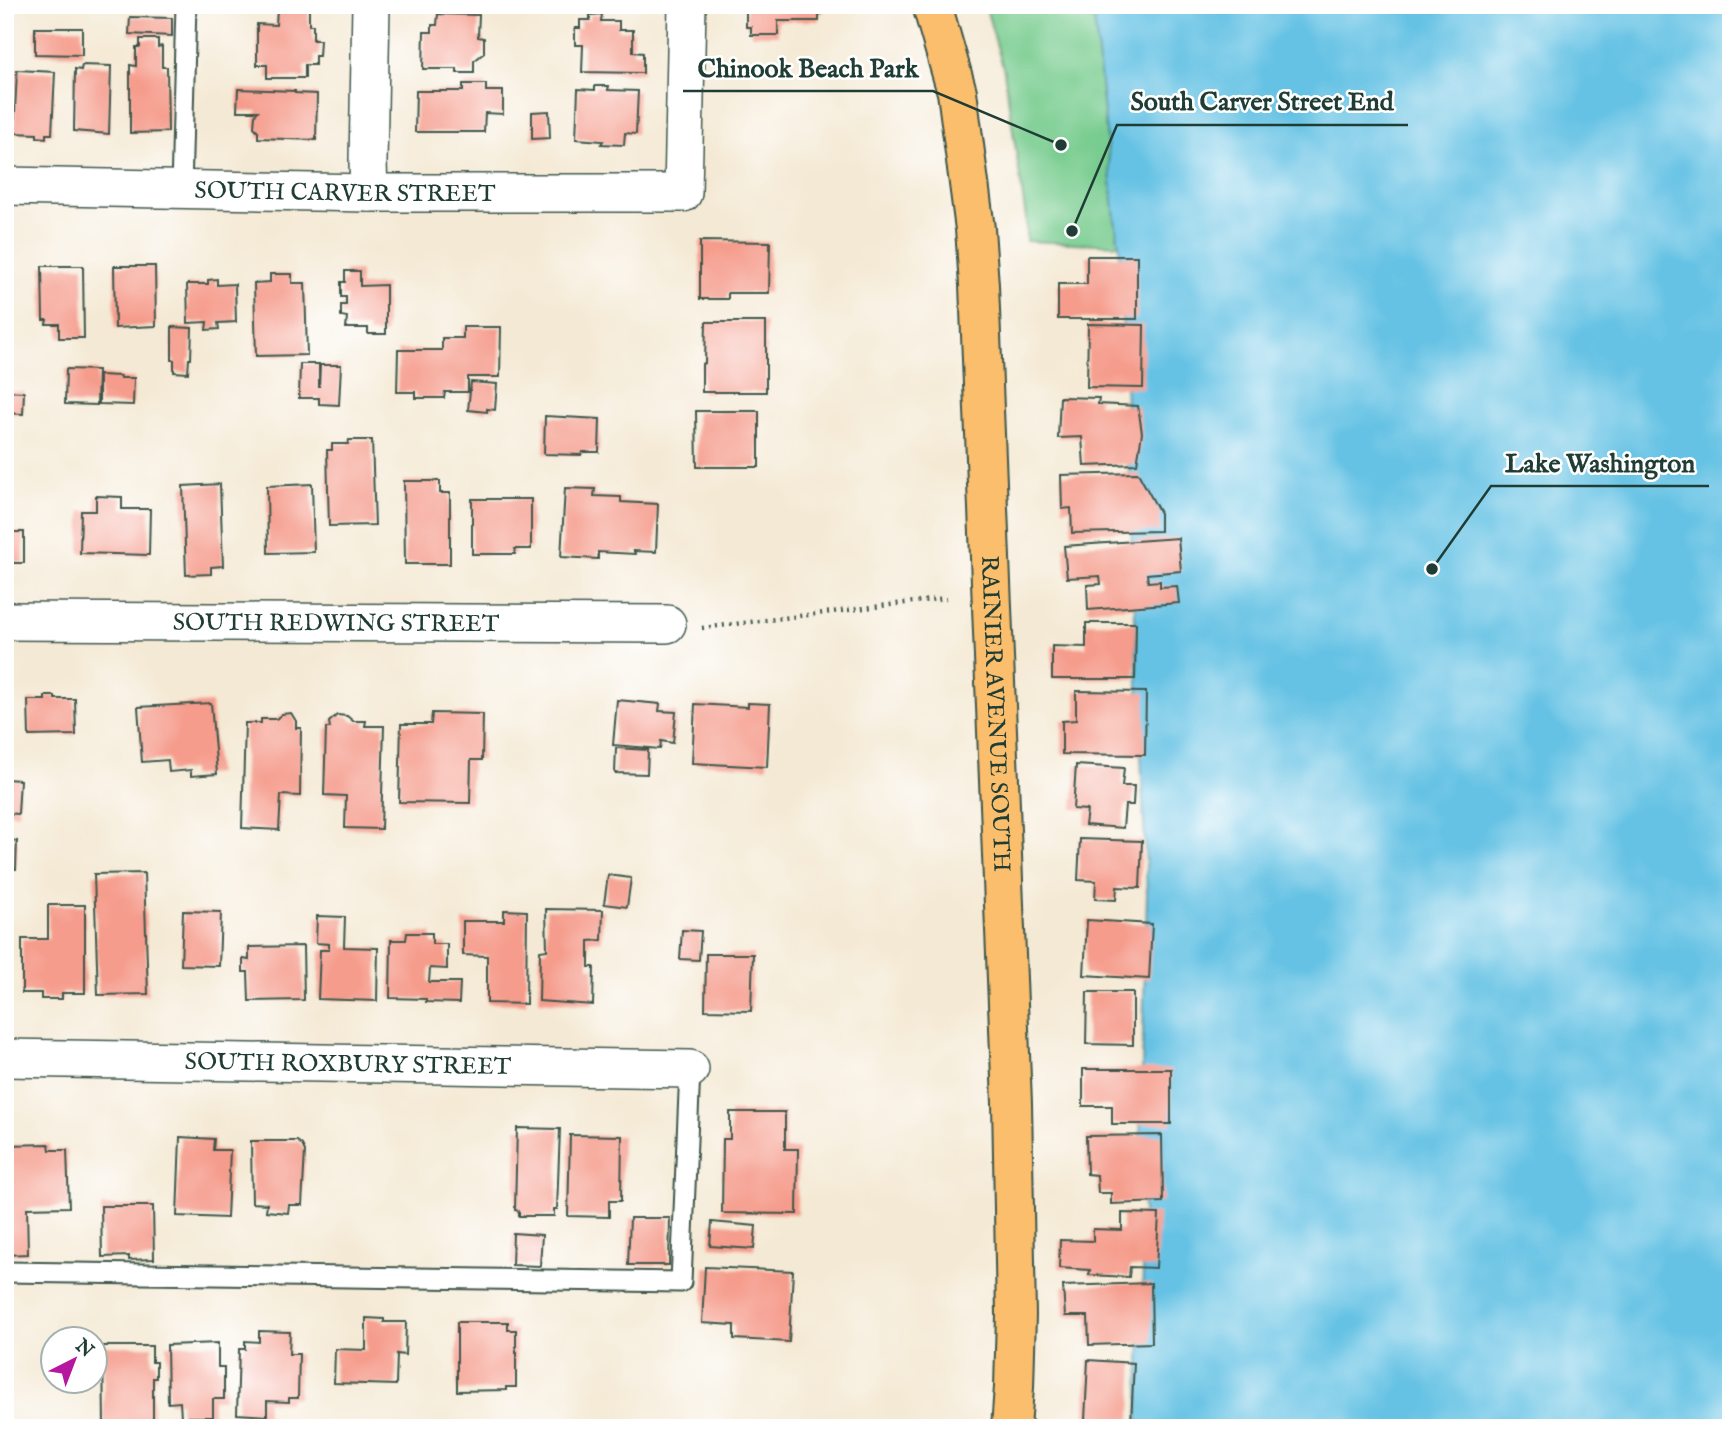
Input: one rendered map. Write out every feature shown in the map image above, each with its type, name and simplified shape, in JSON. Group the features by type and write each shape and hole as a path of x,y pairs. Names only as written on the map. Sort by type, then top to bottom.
{"main road":[{"name":"RAINIER AVENUE SOUTH","path":"932,5 957,92 976,240 1012,1103 1016,1315 1011,1428"}],"street":[{"path":"369,192 371,5"},
{"name":"SOUTH CARVER STREET","path":"5,186 369,192 683,193 687,5"},
{"name":"SOUTH REDWING STREET","path":"5,621 685,626"},
{"name":"SOUTH ROXBURY STREET","path":"5,1058 690,1069"}],"lane":[{"path":"181,190 186,5"},
{"path":"5,1290 6,1272 681,1282 690,1069"}],"path":[{"path":"685,626 946,598"}],"green space":[{"path":"985,5 1093,5 1119,245 1026,241 1026,218 1004,71"}],"water":[{"path":"1093,5 1731,5 1731,1428 1138,1428 1144,1237 1140,1140 1147,894 1119,245"}],"building":[{"path":"746,5 826,5 826,8 819,16 819,21 778,21 778,35 751,35 751,27 746,27"},
{"path":"277,9 309,9 313,40 320,40 319,56 315,56 315,65 305,65 305,78 267,78 267,65 257,65 257,24 276,25"},
{"path":"438,14 479,15 478,37 484,38 484,53 474,61 474,73 457,73 457,69 423,69 424,32 432,32 432,25 437,25"},
{"path":"602,14 601,21 619,21 619,30 633,30 633,52 643,53 643,73 582,72 583,45 575,45 575,28 580,28 580,20 590,20 590,15"},
{"path":"130,17 172,18 172,36 129,34"},
{"path":"35,28 82,28 82,55 35,54"},
{"path":"140,39 158,39 158,47 162,46 162,67 167,67 168,132 130,133 130,65 136,66 136,47 140,47"},
{"path":"82,65 111,66 109,134 74,131 75,69 81,70"},
{"path":"17,70 55,72 52,134 46,134 46,138 37,137 37,134 14,133"},
{"path":"463,84 486,84 486,91 503,91 503,114 485,113 484,132 415,132 416,91 463,91"},
{"path":"595,86 609,86 608,90 638,91 636,134 625,133 624,145 576,139 578,89 595,90"},
{"path":"238,89 317,94 316,140 258,138 258,131 254,127 258,111 237,111"},
{"path":"549,111 550,138 532,139 532,112"},
{"path":"700,241 770,242 769,293 728,293 728,299 700,299"},
{"path":"1087,256 1137,256 1137,319 1058,319 1058,284 1087,284"},
{"path":"42,266 83,266 84,338 59,338 59,324 46,324 47,320 43,320"},
{"path":"114,266 155,266 156,326 115,328"},
{"path":"345,271 360,271 360,286 386,285 386,334 368,334 368,328 346,328 347,317 341,316 341,305 346,305 346,297 341,297 341,282 345,282"},
{"path":"270,274 292,274 292,283 305,283 307,355 256,356 254,283 270,282"},
{"path":"217,279 217,285 235,284 236,322 218,323 219,329 206,330 207,322 188,323 187,284 208,284 208,280"},
{"path":"706,322 766,322 766,392 702,392"},
{"path":"1088,324 1144,325 1143,388 1087,387"},
{"path":"172,327 192,328 188,373 174,372"},
{"path":"463,327 501,327 500,377 468,377 468,392 445,392 444,398 415,398 415,392 397,392 398,350 442,350 442,338 463,338"},
{"path":"300,364 319,364 319,387 320,365 341,365 339,405 319,404 319,398 299,398"},
{"path":"66,369 98,370 97,405 65,404"},
{"path":"99,375 134,378 133,405 99,404"},
{"path":"471,382 497,384 495,410 468,410"},
{"path":"5,391 24,392 23,414 5,413"},
{"path":"1060,397 1099,398 1098,404 1138,406 1142,433 1137,464 1084,466 1082,437 1058,438"},
{"path":"696,411 759,411 759,467 697,467"},
{"path":"545,416 600,419 599,452 582,452 581,455 544,454"},
{"path":"349,440 372,440 375,525 329,526 327,450 332,450 332,444 348,444"},
{"path":"1138,473 1160,513 1160,531 1072,533 1071,508 1062,509 1061,475"},
{"path":"404,481 440,481 440,493 450,493 450,564 405,564"},
{"path":"220,484 223,566 211,567 211,574 186,575 183,486"},
{"path":"312,484 314,552 268,553 267,486"},
{"path":"565,488 595,489 594,496 621,497 621,502 658,504 656,552 598,552 598,559 561,557"},
{"path":"96,496 122,497 122,509 150,509 149,555 80,553 81,511 96,511"},
{"path":"472,499 531,499 531,549 515,549 515,554 472,554"},
{"path":"5,532 24,532 24,563 5,563"},
{"path":"1178,538 1181,571 1147,574 1148,582 1160,581 1160,587 1177,586 1179,603 1088,610 1087,585 1101,584 1100,576 1067,578 1064,546"},
{"path":"1086,623 1136,623 1135,679 1052,679 1052,646 1086,647"},
{"path":"1076,691 1146,692 1145,755 1062,754 1062,721 1076,720"},
{"path":"45,696 75,699 76,735 29,736 28,700 45,700"},
{"path":"617,700 660,704 659,711 676,712 673,743 661,741 660,749 613,745"},
{"path":"211,703 217,774 191,776 191,770 169,772 168,760 142,762 138,707"},
{"path":"748,703 770,704 767,767 692,763 695,704 748,707"},
{"path":"291,713 296,721 296,728 301,728 300,796 281,795 279,830 242,828 245,723 261,723 261,719 276,719 282,714"},
{"path":"432,713 483,714 482,760 471,760 470,803 399,802 401,724 431,724"},
{"path":"337,715 347,716 353,721 366,721 365,726 384,726 381,829 345,828 346,796 324,795 326,728 330,728 329,722"},
{"path":"616,748 648,750 647,774 615,773"},
{"path":"1076,765 1124,768 1122,786 1134,786 1133,805 1125,805 1123,828 1085,825 1087,810 1073,809"},
{"path":"5,779 20,780 18,814 5,813"},
{"path":"1080,839 1142,841 1140,888 1117,887 1116,900 1095,899 1096,881 1078,880"},
{"path":"5,840 17,841 16,869 5,869"},
{"path":"144,873 148,994 98,995 94,874"},
{"path":"608,875 631,878 627,907 604,904"},
{"path":"48,905 85,905 85,993 62,993 62,999 41,999 41,993 22,993 22,939 48,939"},
{"path":"546,909 603,910 602,940 589,941 589,967 594,967 593,1005 539,1001 540,951 547,950"},
{"path":"504,910 527,911 526,1004 487,1003 487,956 463,955 463,921 504,921"},
{"path":"183,911 221,912 219,966 181,965"},
{"path":"317,916 345,917 344,947 378,948 377,1001 318,999 320,950 329,950 329,944 316,943"},
{"path":"1087,920 1152,924 1149,979 1084,975"},
{"path":"682,930 701,931 699,960 680,959"},
{"path":"407,933 432,933 432,944 447,944 447,969 430,968 429,982 460,982 459,1003 390,998 391,940 406,940"},
{"path":"303,946 304,1000 249,1001 248,972 243,972 243,959 249,960 249,947"},
{"path":"706,954 753,954 751,1011 705,1010"},
{"path":"1087,992 1133,992 1133,1045 1086,1044"},
{"path":"1083,1069 1171,1069 1171,1124 1112,1124 1112,1106 1083,1106"},
{"path":"730,1112 785,1112 785,1149 798,1149 797,1214 722,1213 723,1139 730,1139"},
{"path":"517,1128 560,1129 557,1209 554,1209 554,1216 519,1216 519,1211 515,1210"},
{"path":"570,1135 622,1136 621,1201 609,1201 609,1217 568,1216"},
{"path":"1162,1135 1163,1202 1111,1204 1111,1193 1098,1193 1097,1175 1087,1174 1086,1136"},
{"path":"180,1137 214,1139 213,1150 230,1150 227,1218 177,1216"},
{"path":"251,1141 297,1141 302,1145 305,1151 302,1205 289,1205 288,1213 266,1211 267,1204 252,1203"},
{"path":"49,1144 50,1150 67,1150 69,1207 27,1208 28,1254 5,1255 5,1205 9,1205 7,1145"},
{"path":"101,1206 153,1206 154,1259 102,1257"},
{"path":"1122,1213 1159,1214 1156,1268 1130,1267 1129,1277 1089,1275 1090,1270 1059,1268 1060,1240 1093,1241 1093,1229 1122,1230"},
{"path":"630,1218 670,1218 669,1265 628,1265"},
{"path":"712,1222 756,1226 754,1249 710,1246"},
{"path":"513,1233 542,1235 540,1266 512,1265"},
{"path":"705,1267 793,1271 789,1342 734,1339 734,1325 702,1323"},
{"path":"1151,1283 1152,1343 1089,1345 1088,1316 1065,1316 1063,1286"},
{"path":"366,1318 384,1319 384,1322 406,1322 405,1355 397,1354 396,1385 334,1383 335,1349 366,1350"},
{"path":"457,1322 508,1322 508,1330 516,1330 516,1387 506,1387 506,1390 457,1391"},
{"path":"259,1331 290,1332 289,1354 299,1354 298,1398 289,1398 289,1402 267,1401 267,1416 237,1414 239,1349 245,1349 245,1341 259,1342"},
{"path":"218,1343 218,1367 224,1367 224,1399 213,1399 213,1417 181,1417 180,1402 168,1403 167,1345"},
{"path":"108,1346 152,1346 152,1362 156,1362 156,1378 153,1378 153,1427 104,1428 104,1394 108,1394"},
{"path":"1088,1360 1134,1363 1131,1423 1085,1420"}],"place":[{"name":"Chinook Beach Park","path":"1061,145"},
{"name":"South Carver Street End","path":"1072,231"},
{"name":"Lake Washington","path":"1432,569"}]}
